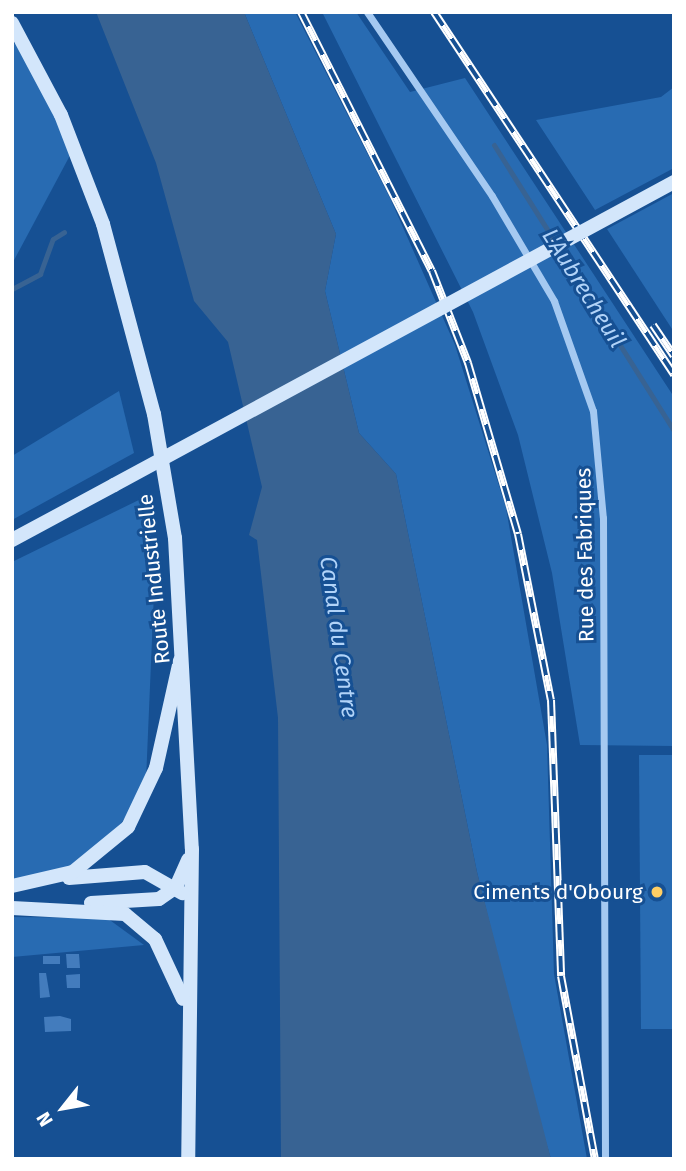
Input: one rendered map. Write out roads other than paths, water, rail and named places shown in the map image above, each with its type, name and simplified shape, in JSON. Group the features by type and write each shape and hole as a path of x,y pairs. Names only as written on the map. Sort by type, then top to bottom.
{"main road":[{"name":"Route Industrielle","path":"12,23 75,146 130,312 161,456 184,642 192,849 187,1036 188,1159"},
{"path":"12,540 674,182"},
{"path":"58,880 102,853 136,814 156,768 184,642"},
{"path":"12,906 147,901 176,887 192,849"},
{"path":"12,887 127,870 176,887 192,909"},
{"path":"12,906 105,912 139,922 182,986 187,1036"}],"street":[{"name":"Rue des Fabriques","path":"367,12 492,196 554,301 593,411 603,518 605,1159"}],"water":[{"name":"Canal du Centre","path":"96,12 244,12 336,234 325,291 359,433 396,474 477,872 551,1159 281,1159 278,718 257,540 249,535 262,487 228,342 194,301 156,163"}],"waterway":[{"name":"L'Aubrecheuil","path":"494,145 674,431"},
{"name":"L'Aubrecheuil","path":"12,289 40,274 53,239 64,232"}],"railway":[{"path":"301,12 432,271 468,363 518,534 551,700 561,976 595,1159"},
{"path":"434,12 674,375"},
{"path":"653,325 674,356"}],"place":[{"name":"Ciments d'Obourg","path":"657,892"}]}
